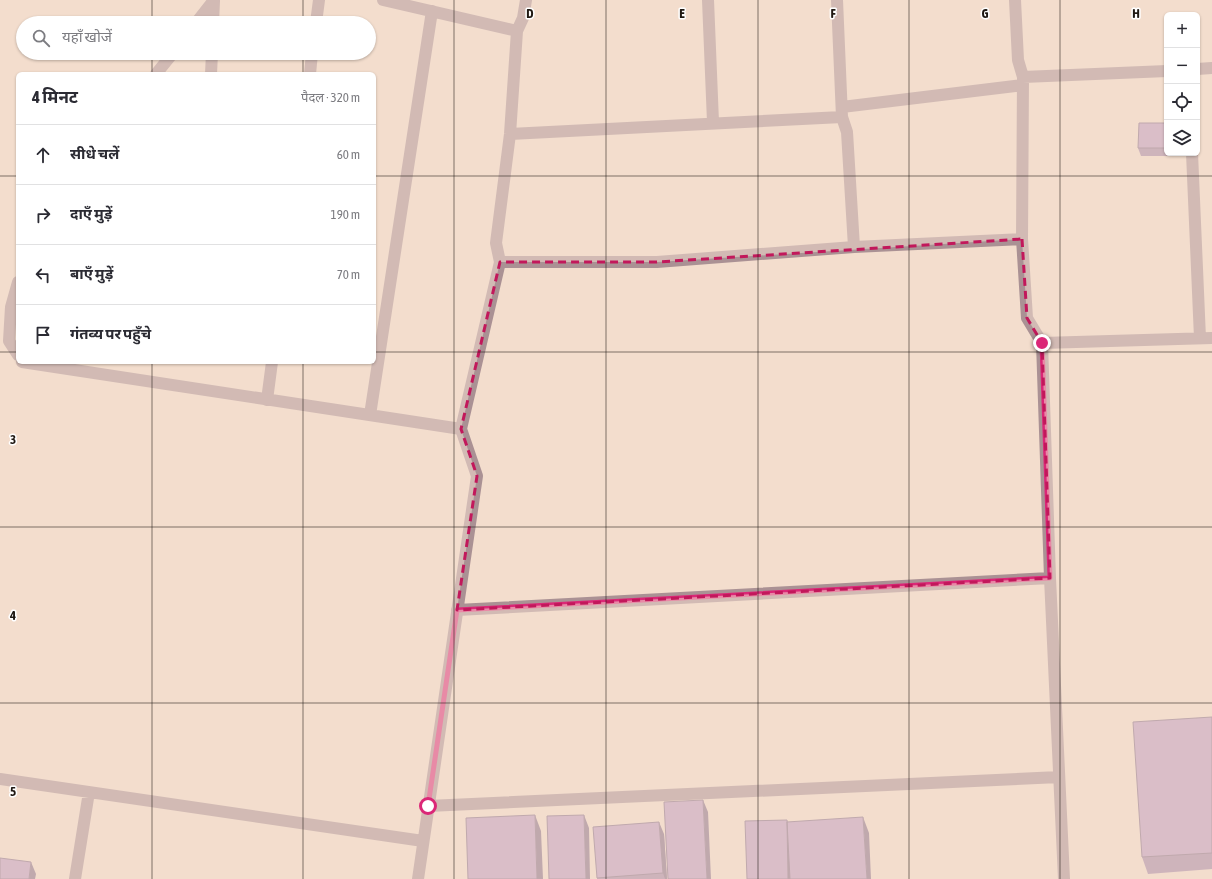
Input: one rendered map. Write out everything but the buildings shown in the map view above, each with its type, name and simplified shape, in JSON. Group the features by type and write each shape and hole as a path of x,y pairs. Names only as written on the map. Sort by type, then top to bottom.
{"street":[{"path":"201,16 214,0"},
{"path":"213,16 214,0"},
{"path":"317,16 319,0"},
{"path":"383,0 517,31"},
{"path":"418,879 476,476 461,429 500,262 496,244 510,134 517,31 523,18 526,0"},
{"path":"708,0 713,122"},
{"path":"837,0 842,112 847,132 854,247"},
{"path":"1015,0 1018,60 1023,81 1022,238 1027,318 1042,343 1050,578 1064,879"},
{"path":"370,415 432,11"},
{"path":"158,72 167,60"},
{"path":"211,72 212,60"},
{"path":"310,72 311,60"},
{"path":"1200,69 1212,68"},
{"path":"510,134 713,122 842,112 1023,81 1164,71"},
{"path":"1042,343 1206,338 1192,156"},
{"path":"500,262 657,262 854,247 1022,238"},
{"path":"16,289 11,307 9,341 16,352"},
{"path":"35,364 461,429"},
{"path":"267,400 272,364"},
{"path":"457,610 1050,578"},
{"path":"428,806 1059,778"},
{"path":"0,779 423,841"},
{"path":"75,879 89,792"}],"highlighted area":[{"path":"1022,239 1027,318 1042,343 1050,578 457,610 477,476 461,429 500,262 657,262"}],"route":[{"path":"428,806 457,610 1050,578 1042,343"}]}
